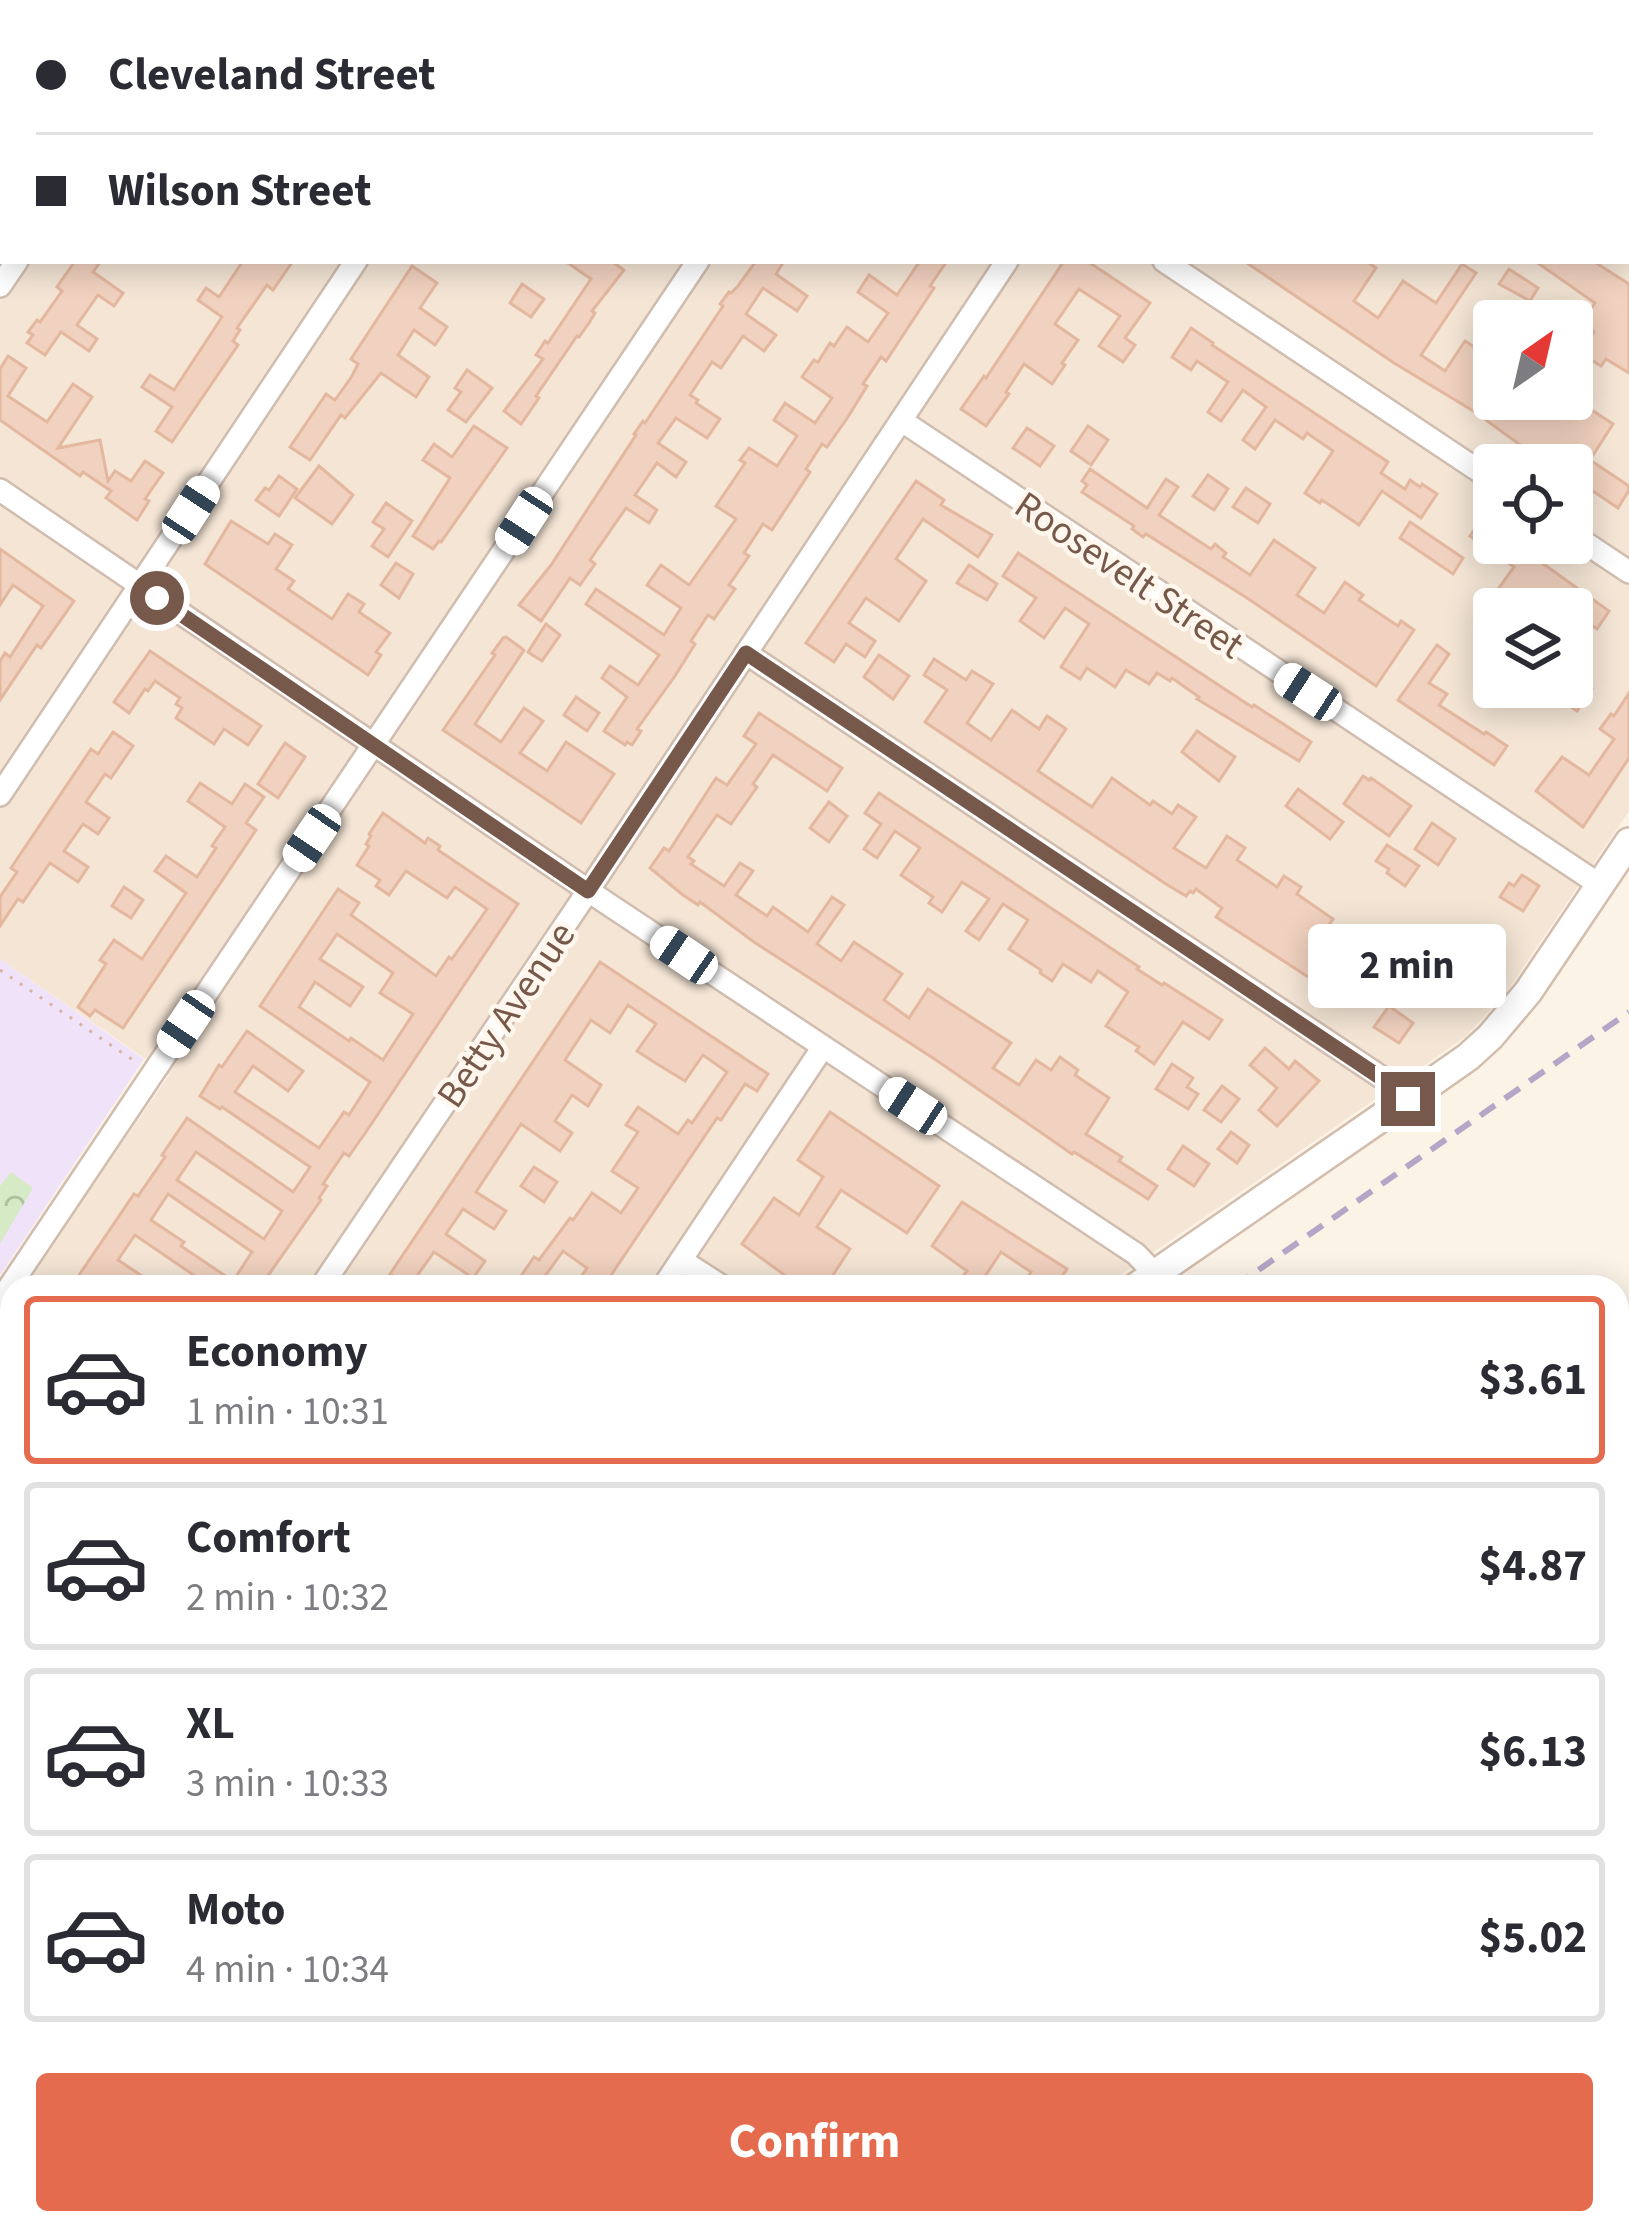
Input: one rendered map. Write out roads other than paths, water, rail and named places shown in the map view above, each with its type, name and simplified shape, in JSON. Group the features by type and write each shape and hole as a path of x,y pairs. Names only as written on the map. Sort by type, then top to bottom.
{"main road":[{"path":"1153,1275 1468,1057 1510,1016 1629,842"}],"street":[{"path":"0,795 354,264"},
{"path":"18,1275 696,264"},
{"name":"Betty Avenue","path":"329,1275 1004,264"},
{"path":"1168,264 1473,467"},
{"name":"Roosevelt Street","path":"902,421 1600,885"},
{"path":"0,490 588,891 1136,1254 1144,1275"},
{"path":"1593,548 1629,572"},
{"path":"746,653 1408,1099"},
{"path":"671,1275 823,1047"},
{"path":"681,1260 704,1275"}],"railway":[{"path":"1251,1275 1629,1012"}]}
